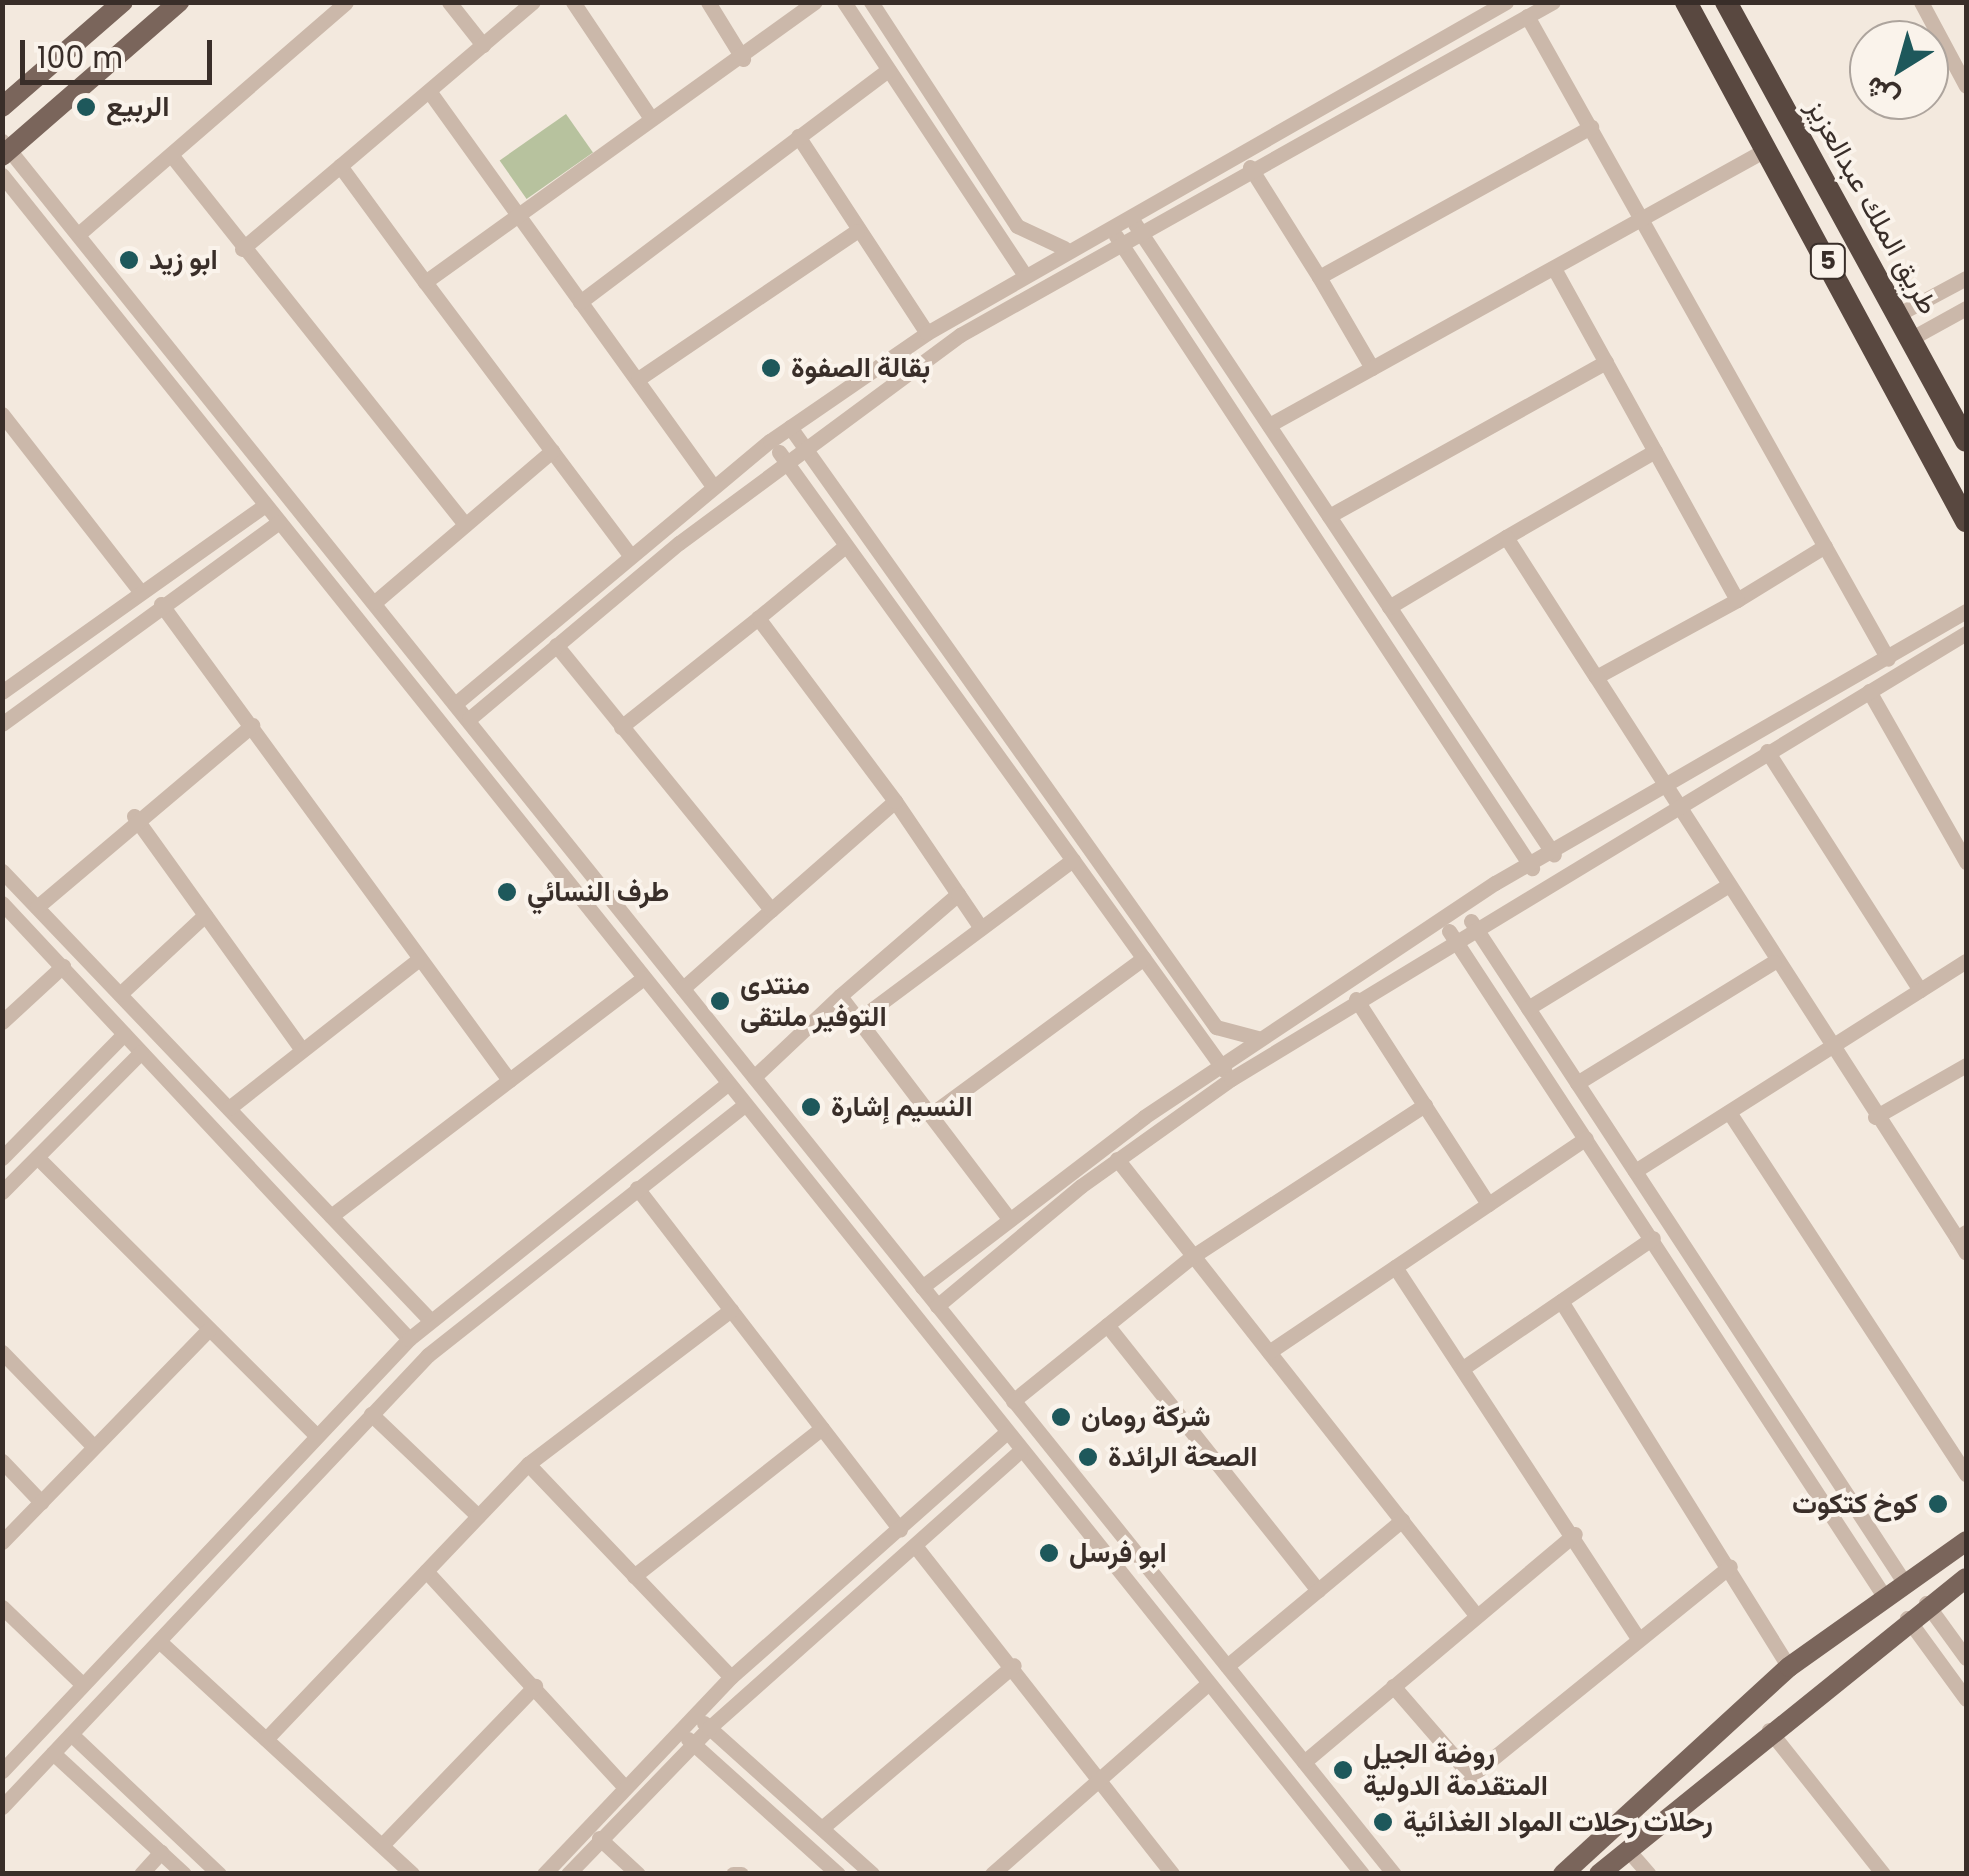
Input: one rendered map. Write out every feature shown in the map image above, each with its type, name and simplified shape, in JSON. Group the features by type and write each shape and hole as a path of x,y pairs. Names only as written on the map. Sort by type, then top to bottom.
{"highway":[{"name":"5","path":"1686,2 1966,521"},
{"name":"طريق الملك عبدالعزيز","path":"1726,2 1966,441"}],"main road":[{"path":"2,107 124,2"},
{"path":"6,148 179,2"},
{"path":"1563,1874 1789,1667 1884,1596 1966,1542"},
{"path":"1599,1874 1907,1618 1966,1578"}],"street":[{"path":"82,232 346,2"},
{"path":"449,2 483,45"},
{"path":"242,249 533,2"},
{"path":"573,2 650,118"},
{"path":"708,2 743,59"},
{"path":"424,282 650,118 743,59 815,2"},
{"path":"844,2 1023,272"},
{"path":"871,2 1018,226 1064,248"},
{"path":"455,704 770,441 926,333 1127,212 1506,2"},
{"path":"469,719 803,446 960,335 1119,240 1553,2"},
{"path":"1921,2 1966,86"},
{"path":"1527,16 1888,660"},
{"path":"1950,54 1966,44"},
{"path":"580,302 888,70"},
{"path":"429,91 713,486"},
{"path":"1319,277 1591,128"},
{"path":"798,136 926,333"},
{"path":"6,148 82,232 455,704 1394,1874"},
{"path":"1269,426 1767,149"},
{"path":"172,156 242,249 465,525"},
{"path":"340,166 630,555"},
{"path":"1250,167 1372,368"},
{"path":"2,176 1362,1874"},
{"path":"1127,212 1564,871"},
{"path":"1108,223 1542,884"},
{"path":"638,379 858,230"},
{"path":"1554,268 1737,600"},
{"path":"1897,315 1966,278"},
{"path":"1910,338 1966,308"},
{"path":"1328,516 1606,362"},
{"path":"2,414 140,591"},
{"path":"790,427 1216,1027 1230,1038 1262,1038"},
{"path":"770,441 1226,1072"},
{"path":"375,602 552,451"},
{"path":"1389,607 1655,451"},
{"path":"2,692 265,504"},
{"path":"2,724 279,522"},
{"path":"1506,537 1774,962 1876,1117 1962,1235 1966,1253"},
{"path":"1596,677 1737,600 1825,546"},
{"path":"621,726 844,547"},
{"path":"162,604 509,1080"},
{"path":"937,1306 1226,1072 1262,1038 1550,850 1888,660 1966,610"},
{"path":"758,618 895,801 981,928"},
{"path":"922,1287 1008,1219 1226,1072 1356,999 1966,633"},
{"path":"556,646 771,910"},
{"path":"1869,690 1966,862"},
{"path":"37,906 134,816 252,724"},
{"path":"1767,751 1920,990"},
{"path":"683,988 895,801"},
{"path":"134,816 301,1048"},
{"path":"858,1020 1072,860"},
{"path":"2,871 430,1320"},
{"path":"1528,1008 1727,886"},
{"path":"754,1077 958,894"},
{"path":"2,903 409,1338"},
{"path":"1461,906 1904,1582"},
{"path":"120,994 206,915"},
{"path":"1441,919 1884,1596"},
{"path":"930,1116 1144,958"},
{"path":"229,1108 301,1048 420,959"},
{"path":"1635,1171 1966,960"},
{"path":"1577,1083 1774,962"},
{"path":"2,1022 63,966"},
{"path":"331,1216 643,978"},
{"path":"840,996 1008,1219"},
{"path":"1356,999 1488,1204"},
{"path":"2,1158 124,1034"},
{"path":"2,1192 141,1052"},
{"path":"1876,1117 1966,1065"},
{"path":"2,1771 409,1338 728,1084"},
{"path":"2,1807 371,1414 492,1299 744,1105"},
{"path":"1013,1401 1192,1256 1425,1105"},
{"path":"1730,1112 1966,1474"},
{"path":"1269,1352 1586,1138"},
{"path":"37,1156 317,1436"},
{"path":"1116,1159 1476,1614"},
{"path":"637,1188 900,1530"},
{"path":"1463,1368 1653,1238"},
{"path":"1395,1267 1575,1534 1638,1638"},
{"path":"1560,1301 1730,1566 1789,1667"},
{"path":"266,1739 528,1464 731,1310"},
{"path":"1107,1325 1318,1590"},
{"path":"2,1542 209,1329"},
{"path":"2,1352 94,1448"},
{"path":"371,1414 478,1516"},
{"path":"634,1576 822,1428"},
{"path":"544,1874 622,1784 696,1715 730,1677 1006,1433"},
{"path":"568,1874 709,1728 1020,1451"},
{"path":"2,1461 41,1502"},
{"path":"528,1464 730,1677"},
{"path":"1227,1666 1402,1520"},
{"path":"1304,1762 1575,1534"},
{"path":"916,1547 1014,1665 1172,1874"},
{"path":"1393,1686 1471,1776 1730,1566"},
{"path":"426,1570 622,1784"},
{"path":"1926,1603 1966,1658"},
{"path":"2,1608 83,1686"},
{"path":"1907,1618 1966,1699"},
{"path":"158,1640 412,1874"},
{"path":"824,1828 1014,1665"},
{"path":"992,1874 1104,1783 1209,1683"},
{"path":"382,1845 535,1686"},
{"path":"696,1715 872,1874"},
{"path":"678,1729 838,1874"},
{"path":"1769,1730 1883,1874"},
{"path":"71,1734 219,1874"},
{"path":"53,1753 184,1874"},
{"path":"599,1838 638,1874"},
{"path":"1627,1849 1648,1874"},
{"path":"141,1874 161,1852"},
{"path":"733,1874 741,1874"}],"green space":[{"path":"566,114 593,153 527,199 500,160"}],"place":[{"name":"الربيع","path":"86,107"},
{"name":"ابو زيد","path":"129,260"},
{"name":"بقالة الصفوة","path":"771,368"},
{"name":"طرف النسائي","path":"507,892"},
{"name":"منتدى التوفير ملتقى","path":"720,1001"},
{"name":"النسيم إشارة","path":"811,1107"},
{"name":"شركة رومان","path":"1061,1417"},
{"name":"الصحة الرائدة","path":"1088,1457"},
{"name":"كوخ كتكوت","path":"1938,1504"},
{"name":"ابو فرسل","path":"1049,1553"},
{"name":"روضة الجيل المتقدمة الدولية","path":"1343,1770"},
{"name":"رحلات رحلات المواد الغذائية","path":"1383,1822"}]}
